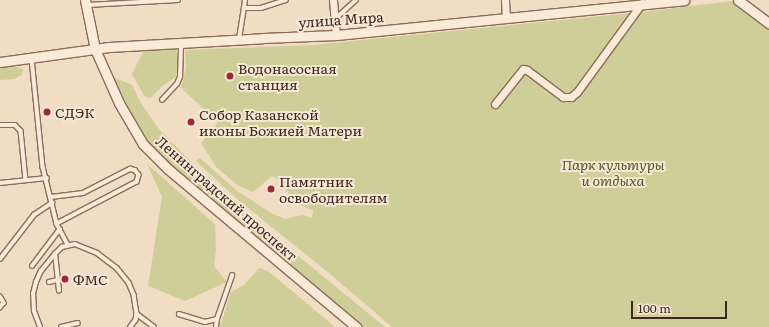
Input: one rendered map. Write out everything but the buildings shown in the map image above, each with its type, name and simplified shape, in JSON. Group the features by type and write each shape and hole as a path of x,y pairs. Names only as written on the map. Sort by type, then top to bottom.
{"street":[{"path":"333,0 336,35"},
{"path":"505,0 506,18"},
{"name":"улица Мира","path":"0,62 95,49 239,39 336,35 642,3 684,0"},
{"path":"738,0 769,22"},
{"name":"Ленинградский проспект","path":"85,2 95,49 126,118 135,134 151,153 356,327"},
{"path":"495,104 523,69 527,70 564,97 569,98 574,95 642,3"}],"lane":[{"path":"85,2 178,0"},
{"path":"239,39 245,0"},
{"path":"244,8 261,8 286,0"},
{"path":"335,19 356,0"},
{"path":"162,100 177,84 180,77 181,43"},
{"path":"32,57 44,167 57,224 68,245"},
{"path":"0,125 15,125 21,131 26,180"},
{"path":"51,197 83,193 130,169 135,170 139,175 137,182 57,224"},
{"path":"0,183 47,178"},
{"path":"0,259 34,215 52,203"},
{"path":"32,266 60,229"},
{"path":"40,327 34,311 33,294 41,271 62,247 75,244 97,253 117,268 129,283 134,295 137,314 136,320 130,327"},
{"path":"55,254 59,292"},
{"path":"216,327 217,319 232,276"},
{"path":"49,282 58,280"},
{"path":"0,296 4,303 0,308"},
{"path":"137,314 154,327"},
{"path":"179,314 205,322 217,319"},
{"path":"60,327 78,323"}],"green space":[{"name":"Парк культуры и отдыха","path":"732,1 769,29 769,327 392,327 329,273 237,199 196,161 200,158 237,191 271,213 285,219 302,215 312,218 313,210 304,207 293,200 280,181 272,176 253,192 239,186 217,168 201,143 218,122 181,88 186,67 185,50 313,45 642,12"},
{"path":"176,47 178,67 176,77 162,86 151,98 145,97 132,74 144,50"},
{"path":"12,66 23,69 22,75 14,79 0,80 0,67"},
{"path":"113,78 132,85 141,103 159,129 205,176 240,208 385,327 363,327 172,166 140,133 125,108"},
{"path":"147,164 215,224 216,250 214,266 227,282 185,301 148,286 162,197"},
{"path":"259,268 268,271 335,327 220,327 231,292 244,285"}],"place":[{"name":"Водонасосная станция","path":"230,76"},
{"name":"СДЭК","path":"47,112"},
{"name":"Собор Казанской иконы Божией Матери","path":"191,122"},
{"name":"Памятник освободителям","path":"271,189"},
{"name":"ФМС","path":"65,279"}]}
